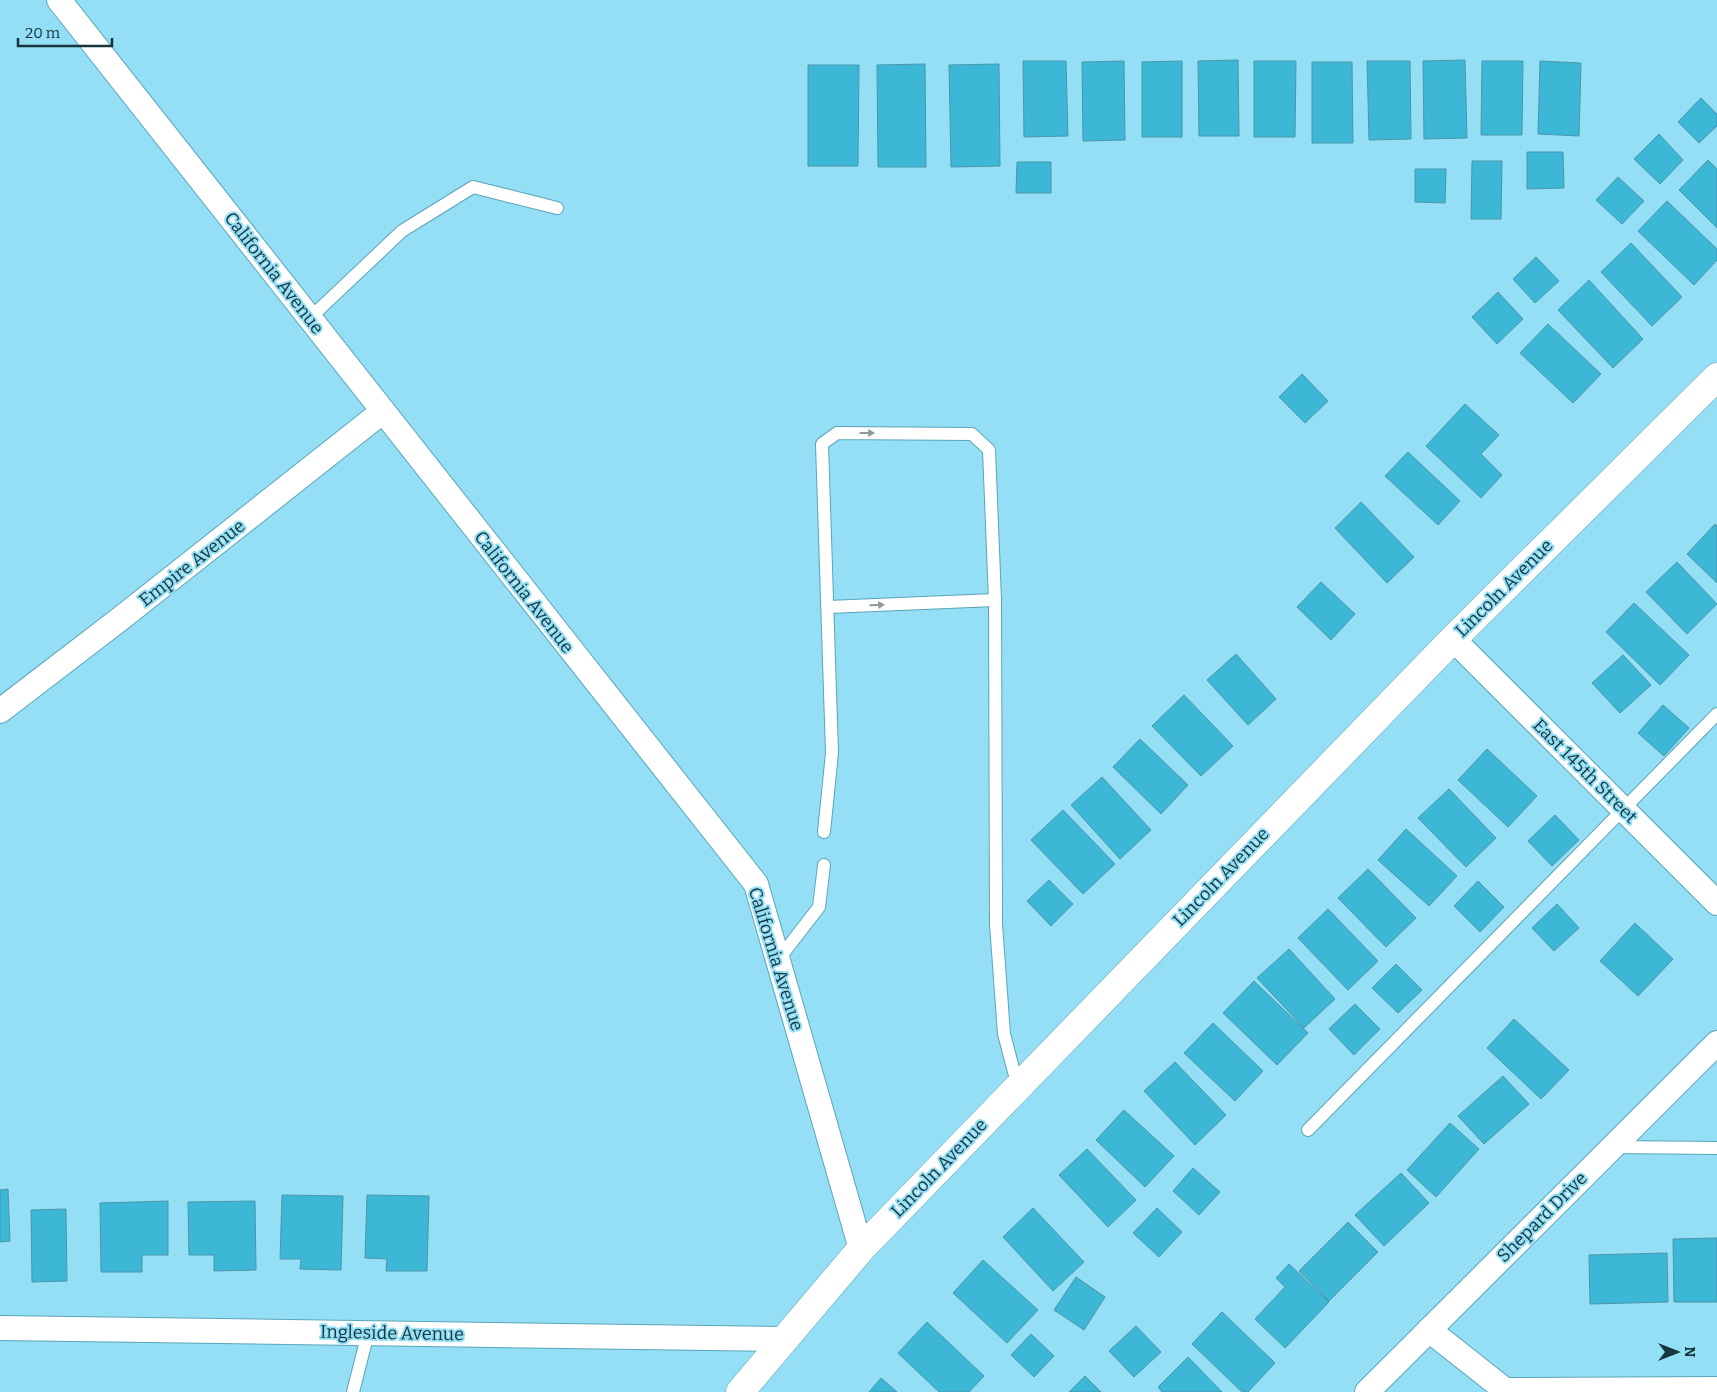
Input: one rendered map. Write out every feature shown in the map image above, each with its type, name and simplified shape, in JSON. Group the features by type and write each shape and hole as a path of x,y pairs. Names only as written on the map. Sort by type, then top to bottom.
{"street":[{"name":"California Avenue","path":"59,0 756,884 860,1249"},
{"name":"Lincoln Avenue","path":"740,1392 860,1249 1453,639 1717,377"},
{"name":"Empire Avenue","path":"0,711 120,619 382,412"},
{"name":"East 145th Street","path":"1453,639 1717,903"},
{"name":"Shepard Drive","path":"1367,1392 1717,1043"},
{"name":"Ingleside Avenue","path":"0,1328 784,1339"},
{"path":"1429,1330 1505,1390 1717,1389"}],"lane":[{"path":"309,319 402,231 473,187 557,208"},
{"path":"824,832 832,753 822,444 837,433 972,434 989,450 994,600 996,924 1004,1034 1018,1087"},
{"path":"828,607 994,600"},
{"path":"1308,1130 1622,808 1717,714"},
{"path":"778,960 819,907 824,865"},
{"path":"1612,1147 1717,1148"},
{"path":"353,1392 368,1333"}],"building":[{"path":"1238,60 1239,136 1199,136 1198,61"},
{"path":"1465,60 1467,138 1424,139 1423,61"},
{"path":"1023,61 1066,61 1068,136 1024,137"},
{"path":"1124,61 1125,140 1083,141 1082,62"},
{"path":"1182,61 1182,137 1142,137 1142,62"},
{"path":"1254,61 1296,61 1295,137 1254,137"},
{"path":"1367,61 1410,61 1411,139 1369,140"},
{"path":"1482,61 1523,61 1522,135 1481,135"},
{"path":"1540,61 1581,63 1579,136 1538,134"},
{"path":"1312,62 1352,62 1353,143 1312,143"},
{"path":"925,64 926,167 878,167 877,65"},
{"path":"999,64 1000,166 951,167 949,65"},
{"path":"808,65 859,65 858,166 808,166"},
{"path":"1701,98 1717,114 1717,126 1699,143 1678,122"},
{"path":"1659,134 1683,160 1660,184 1634,159"},
{"path":"1527,152 1563,152 1564,188 1527,189"},
{"path":"1708,160 1717,169 1717,228 1679,190"},
{"path":"1472,161 1502,161 1501,219 1471,219"},
{"path":"1017,162 1051,162 1051,193 1016,193"},
{"path":"1415,169 1446,169 1445,203 1415,202"},
{"path":"1618,177 1644,201 1622,224 1596,200"},
{"path":"1667,201 1717,249 1717,260 1694,285 1638,231"},
{"path":"1631,243 1682,297 1652,326 1601,272"},
{"path":"1536,257 1559,281 1535,303 1513,279"},
{"path":"1589,280 1643,339 1613,368 1558,310"},
{"path":"1498,292 1523,319 1497,344 1472,317"},
{"path":"1548,324 1601,374 1573,403 1520,353"},
{"path":"1302,374 1328,401 1305,423 1279,397"},
{"path":"1465,404 1499,435 1481,454 1502,475 1481,498 1426,446"},
{"path":"1408,452 1460,501 1438,525 1385,476"},
{"path":"1361,502 1414,557 1387,583 1335,528"},
{"path":"1715,524 1717,526 1717,583 1687,554"},
{"path":"1677,562 1717,604 1687,634 1646,592"},
{"path":"1321,582 1355,614 1331,640 1297,607"},
{"path":"1634,603 1689,655 1660,685 1606,632"},
{"path":"1236,654 1276,699 1248,725 1207,680"},
{"path":"1623,655 1651,685 1620,713 1592,683"},
{"path":"1184,695 1233,746 1201,776 1152,726"},
{"path":"1663,705 1689,728 1664,756 1638,733"},
{"path":"1140,739 1188,785 1161,814 1113,767"},
{"path":"1487,749 1537,796 1508,827 1458,780"},
{"path":"1102,777 1151,830 1120,859 1071,805"},
{"path":"1449,789 1496,838 1466,867 1418,818"},
{"path":"1063,810 1115,864 1083,894 1031,840"},
{"path":"1555,815 1579,840 1552,866 1528,841"},
{"path":"1406,829 1457,876 1429,906 1378,860"},
{"path":"1368,869 1416,918 1386,947 1338,898"},
{"path":"1049,880 1073,904 1051,926 1027,901"},
{"path":"1478,881 1504,907 1480,932 1454,906"},
{"path":"1557,904 1579,928 1554,951 1532,928"},
{"path":"1328,909 1378,961 1348,990 1298,938"},
{"path":"1635,923 1673,959 1638,996 1600,961"},
{"path":"1289,949 1335,999 1304,1028 1257,978"},
{"path":"1396,964 1422,990 1398,1013 1372,988"},
{"path":"1254,981 1308,1033 1277,1065 1223,1013"},
{"path":"1355,1004 1380,1029 1354,1055 1329,1029"},
{"path":"1514,1019 1569,1070 1541,1099 1487,1048"},
{"path":"1213,1023 1263,1071 1235,1101 1184,1053"},
{"path":"1175,1062 1226,1115 1195,1145 1144,1091"},
{"path":"1503,1076 1529,1104 1484,1144 1458,1116"},
{"path":"1124,1110 1174,1156 1145,1187 1096,1140"},
{"path":"1450,1123 1479,1149 1436,1197 1407,1170"},
{"path":"1087,1149 1136,1200 1108,1227 1059,1175"},
{"path":"1193,1168 1220,1192 1199,1215 1173,1191"},
{"path":"1401,1173 1429,1203 1384,1246 1355,1215"},
{"path":"8,1189 10,1241 0,1242 0,1190"},
{"path":"282,1195 343,1196 341,1270 300,1269 301,1259 280,1259"},
{"path":"367,1195 429,1196 427,1271 386,1271 387,1259 365,1258"},
{"path":"168,1201 168,1255 142,1255 142,1272 101,1272 100,1203"},
{"path":"255,1201 256,1270 214,1271 214,1255 189,1255 188,1202"},
{"path":"1033,1208 1084,1262 1053,1291 1003,1237"},
{"path":"1157,1208 1182,1232 1159,1257 1133,1233"},
{"path":"66,1209 67,1281 32,1282 31,1210"},
{"path":"1348,1222 1378,1252 1329,1301 1299,1271"},
{"path":"1717,1238 1717,1302 1674,1302 1673,1239"},
{"path":"1667,1253 1668,1302 1590,1304 1589,1255"},
{"path":"983,1260 1038,1310 1007,1343 953,1293"},
{"path":"1289,1264 1329,1302 1285,1348 1255,1319 1285,1287 1276,1278"},
{"path":"1076,1277 1105,1297 1084,1330 1054,1310"},
{"path":"1222,1312 1275,1363 1248,1392 1242,1392 1192,1344"},
{"path":"927,1322 984,1376 969,1392 939,1392 898,1353"},
{"path":"1136,1326 1161,1352 1134,1377 1109,1351"},
{"path":"1031,1334 1054,1356 1034,1377 1011,1355"},
{"path":"1188,1357 1222,1392 1162,1392 1158,1387"},
{"path":"1085,1376 1101,1392 1069,1392"},
{"path":"881,1378 897,1392 869,1392"}]}
